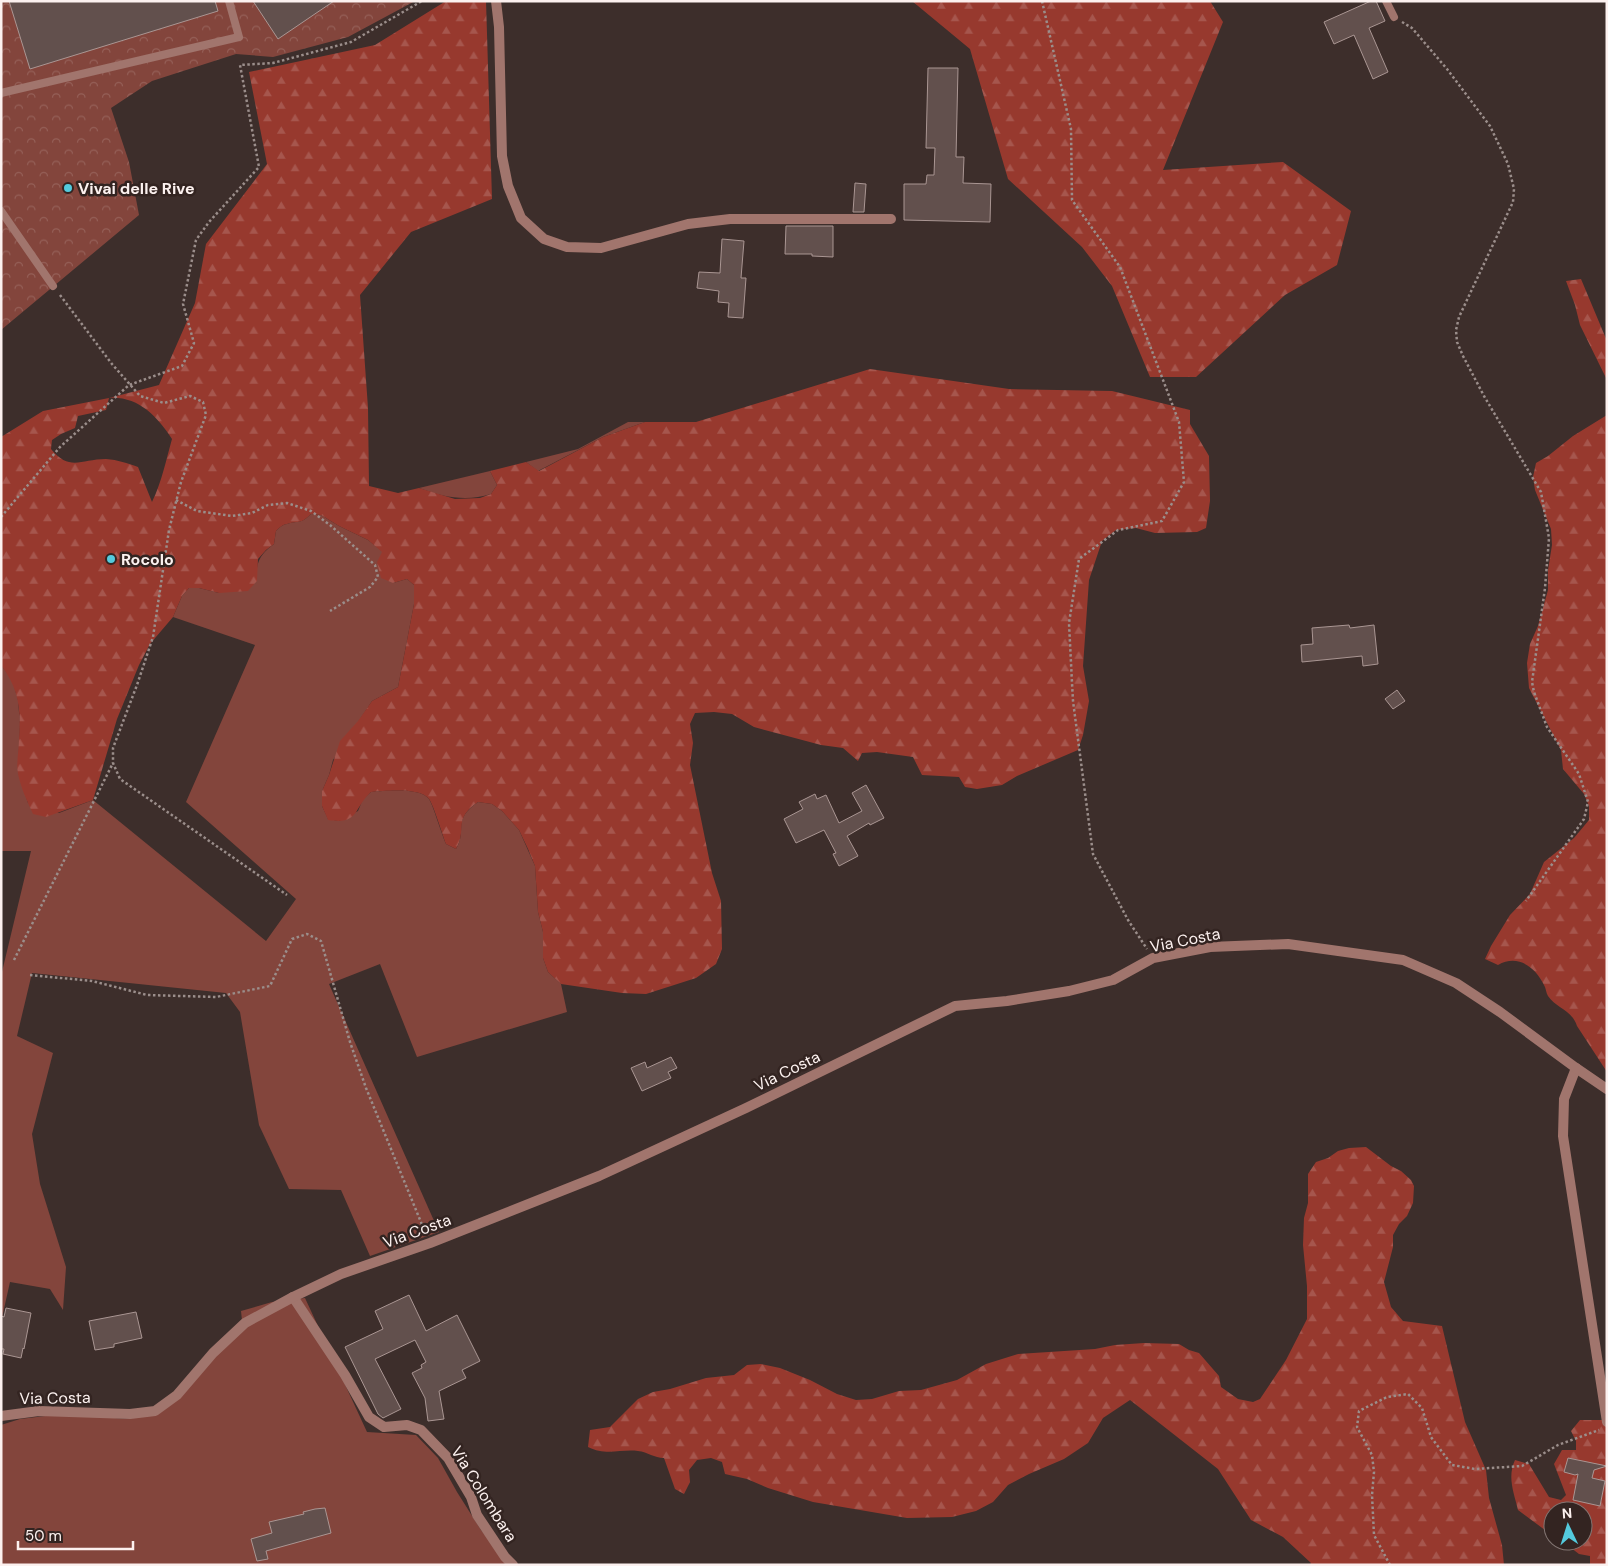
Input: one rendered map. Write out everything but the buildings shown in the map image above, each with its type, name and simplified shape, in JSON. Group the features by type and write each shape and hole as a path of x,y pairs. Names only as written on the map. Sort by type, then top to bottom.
{"street":[{"path":"496,1 499,27 502,156 508,186 522,218 544,239 566,247 602,248 688,224 730,219 891,219"},
{"name":"Via Costa","path":"1,1416 39,1412 130,1414 155,1411 177,1395 213,1353 245,1323 341,1274 430,1243 599,1176 746,1108 955,1006 1007,1001 1068,991 1113,980 1153,958 1210,947 1288,944 1403,960 1456,983 1500,1012 1607,1089"},
{"path":"1576,1068 1564,1099 1563,1136 1607,1422"},
{"name":"Via Colombara","path":"293,1297 345,1375 369,1418 384,1427 407,1425 421,1430 448,1458 471,1497 477,1515 505,1557 513,1565"}],"lane":[{"path":"1,93 239,37 229,1"},
{"path":"1386,1 1394,16"},
{"path":"1,211 53,286"}],"path":[{"path":"1,517 60,447 129,386 182,366 194,343 183,304 196,240 258,167 240,65 273,62 352,42 422,1"},
{"path":"1042,1 1072,129 1072,200 1120,267 1179,422 1184,482 1162,521 1118,530 1078,559 1069,623 1073,702 1092,854 1128,920 1153,958"},
{"path":"1394,16 1412,28 1490,126 1508,164 1514,189 1513,202 1459,317 1456,330 1457,342 1484,396 1541,492 1549,538 1545,588 1532,682 1547,727 1579,774 1588,802 1584,819 1526,901"},
{"path":"53,286 129,386 140,396 164,404 190,396 203,402 206,415 176,500 169,530 153,637 138,685 113,748 113,764 120,779 287,895"},
{"path":"176,500 197,511 232,516 252,513 268,505 287,503 311,511 330,524 375,565 378,577 370,587 330,611"},
{"path":"14,960 113,764"},
{"path":"30,975 92,981 147,995 216,997 270,986 292,939 307,934 321,941 350,1042 366,1088 430,1243"},
{"path":"1390,1565 1374,1535 1372,1495 1374,1472 1372,1455 1357,1427 1359,1410 1387,1397 1408,1394 1422,1408 1432,1437 1452,1465 1475,1468 1522,1466 1558,1445 1607,1427"}],"green space":[{"name":"Vivai delle Rive","path":"1,1 415,1 348,37 273,57 236,54 152,81 111,108 129,162 139,215 1,330"},
{"path":"446,1 486,1 492,199 411,232 360,295 368,408 369,486 398,493 419,488 455,499 480,498 491,494 497,485 490,471 526,462 539,471 603,437 645,422 696,422 870,369 1009,389 1112,391 1190,410 1190,424 1209,456 1210,501 1206,528 1197,532 1155,533 1136,528 1116,530 1102,541 1089,580 1083,666 1089,701 1083,735 1078,750 1017,776 1002,785 977,789 965,787 959,777 922,775 913,757 877,752 862,753 858,761 843,748 821,745 754,727 732,714 714,712 695,713 690,724 693,743 690,765 712,873 721,901 722,949 716,964 696,978 646,994 622,993 561,984 548,972 543,958 543,932 538,912 535,866 519,830 502,811 492,804 478,802 470,808 463,819 461,835 456,849 446,844 429,799 424,795 410,791 371,792 351,818 338,821 328,820 322,806 322,791 340,741 358,721 372,701 398,687 414,604 414,585 407,579 393,583 381,578 377,562 382,552 368,540 321,515 311,514 302,521 281,526 276,531 274,544 258,559 257,581 248,591 219,593 199,588 189,588 182,596 173,617 150,644 139,665 117,719 93,800 46,817 33,814 22,789 18,774 20,718 18,700 12,682 1,665 1,437 43,411 109,398 159,385 195,303 206,244 267,164 249,72 375,45","holes":["109,398 129,400 146,409 172,439 152,502 138,467 106,459 70,462 58,456 51,449 52,440 75,428 78,416 106,410"]},
{"path":"912,1 1210,1 1223,22 1163,170 1283,162 1351,211 1337,265 1285,295 1196,377 1150,377 1112,286 1082,247 1008,179 970,49"},
{"path":"1581,279 1607,341 1607,380 1580,325 1566,281"},
{"path":"1607,415 1607,1072 1575,1021 1547,995 1545,986 1536,972 1519,961 1505,962 1498,965 1485,959 1510,915 1530,894 1544,862 1574,838 1589,820 1589,806 1584,794 1563,769 1561,750 1529,688 1527,663 1530,644 1538,626 1548,590 1548,570 1552,545 1551,529 1535,490 1533,477 1536,463 1573,436"},
{"path":"628,422 645,422 603,437 538,471 526,462 578,449"},
{"path":"490,471 497,485 491,494 464,498 437,494 419,488"},
{"path":"311,514 321,515 368,540 383,552 393,583 407,579 414,585 414,604 398,687 372,701 333,760 322,791 322,806 328,819 339,821 358,811 363,799 371,792 410,791 424,795 429,799 446,844 456,849 461,836 462,820 478,802 492,804 502,811 519,830 535,866 538,912 543,932 543,958 548,972 561,984 567,1012 417,1057 380,964 329,984 439,1232 370,1256 341,1190 289,1189 259,1125 240,1012 226,993 32,973 17,1036 53,1053 32,1134 40,1184 66,1267 63,1310 50,1289 10,1282 1,1322 1,976 31,851 1,851 1,665 12,679 18,700 20,724 18,772 28,803 59,813 93,800 266,941 296,899 186,802 255,645 173,617 182,596 189,588 199,588 219,593 257,568 263,554 274,544 276,531 280,527 302,521"},
{"path":"1366,1147 1391,1166 1401,1171 1411,1180 1414,1186 1413,1203 1407,1216 1399,1224 1393,1235 1393,1247 1384,1282 1391,1307 1403,1321 1442,1326 1465,1422 1486,1470 1489,1498 1502,1545 1504,1565 1310,1565 1311,1563 1283,1537 1251,1520 1218,1469 1130,1400 1103,1418 1088,1443 1064,1459 1008,1485 993,1502 976,1511 952,1517 907,1518 813,1502 768,1488 747,1479 725,1474 722,1462 711,1458 697,1460 689,1470 690,1482 684,1494 675,1489 664,1458 638,1451 607,1452 588,1447 590,1430 610,1427 638,1399 653,1392 706,1378 734,1375 747,1365 761,1364 780,1368 810,1380 837,1394 856,1400 872,1399 899,1391 921,1390 957,1380 986,1364 1018,1354 1095,1349 1115,1345 1144,1343 1179,1344 1199,1353 1219,1376 1221,1387 1238,1399 1253,1402 1260,1399 1286,1360 1307,1319 1307,1286 1303,1245 1304,1218 1308,1203 1308,1174 1316,1162 1328,1158 1338,1151"},
{"path":"305,1298 367,1432 416,1435 438,1458 481,1530 509,1565 1,1565 1,1425 20,1419 62,1414 127,1419 148,1415 243,1330 241,1311 272,1302"},
{"path":"1580,1420 1607,1420 1607,1565 1590,1565 1590,1556 1579,1554 1575,1551 1593,1551 1593,1501 1543,1501 1543,1529 1518,1510 1511,1479 1515,1460 1529,1464 1549,1497 1561,1500 1566,1495 1554,1464 1562,1450 1576,1450 1576,1441 1571,1431"}],"place":[{"name":"Vivai delle Rive","path":"68,188"},
{"name":"Rocolo","path":"111,559"}]}
